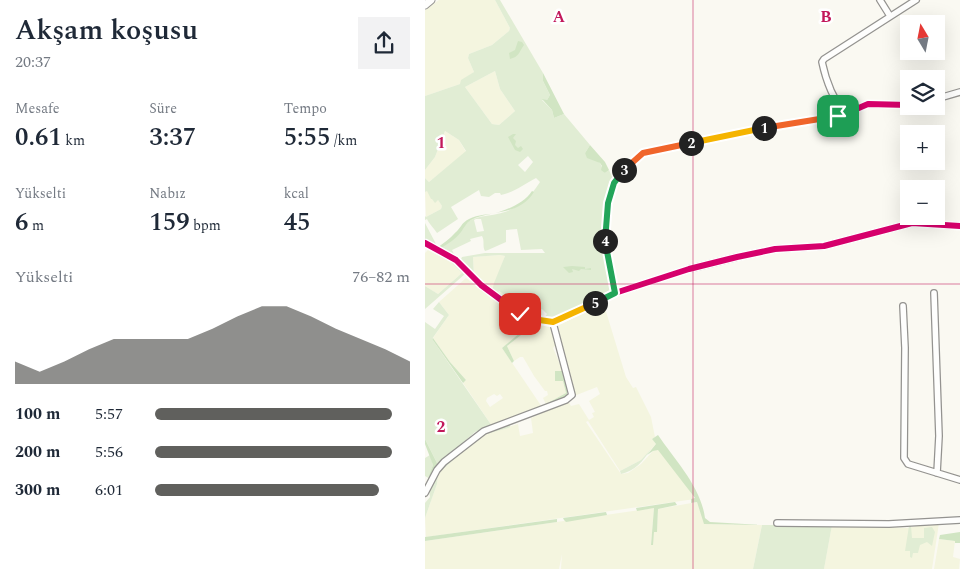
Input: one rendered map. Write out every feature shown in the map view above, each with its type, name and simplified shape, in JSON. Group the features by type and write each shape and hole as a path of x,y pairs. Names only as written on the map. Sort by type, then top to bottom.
{"street":[{"path":"425,5 431,0"},
{"path":"880,0 890,16"},
{"path":"845,114 836,102 826,79 822,62 916,0"},
{"path":"945,96 960,92"},
{"path":"615,293 605,241 608,203 614,183 627,165 643,153 763,128 838,116 868,104 900,106"},
{"path":"425,243 456,260 481,285 513,309 533,319 553,322 615,293 689,269 775,249 824,246 911,223 960,226"},
{"path":"934,293 939,436 937,472"},
{"path":"903,306 905,348 904,458 908,464 960,480"},
{"path":"425,493 437,470 484,430 566,400 572,395 553,322"},
{"path":"777,523 889,524 960,520"}],"green space":[{"path":"439,0 495,0 510,28 492,45 469,54 468,58 474,72 460,84 425,96 425,10"},
{"path":"495,0 500,0 543,73 543,81 550,95 547,100 542,100 552,110 554,118 564,114 590,145 585,153 600,163 605,173 609,170 614,181 602,236 611,293 570,314 552,319 543,319 547,314 542,309 536,309 538,299 509,298 499,291 497,295 492,292 505,256 473,257 474,276 460,261 462,257 485,253 545,253 542,249 521,250 517,229 506,230 506,242 485,251 482,236 470,239 471,241 452,250 455,256 439,249 467,222 480,217 505,212 522,203 540,182 536,178 506,194 495,193 489,197 481,196 479,190 451,207 458,219 437,233 427,219 425,220 425,216 441,209 442,206 438,200 435,203 427,191 425,192 425,178 429,182 466,151 459,140 445,131 435,157 425,170 425,96 460,84 461,80 474,72 468,58 469,54 492,45 510,28","holes":["495,71 500,89 515,111 499,125 492,124 465,87","528,156 533,162 525,172 518,165","481,219 484,231 477,232 474,220"]},
{"path":"518,41 524,45 517,56 510,59 509,53 515,50"},
{"path":"495,71 500,89 515,111 499,125 492,124 465,87"},
{"path":"543,73 564,114 554,118 552,110 542,99 547,100 550,95 543,81"},
{"path":"445,131 459,140 466,152 429,182 425,178 425,170 435,157"},
{"path":"516,134 513,138 516,141 515,145 518,148 521,146 523,149 520,152 515,150 508,137"},
{"path":"590,145 605,162 609,170 605,173 601,170 602,166 600,163 587,158 585,153"},
{"path":"427,190 432,198 438,200 442,206 441,209 426,217 425,192"},
{"path":"532,191 534,192 528,200 513,209 471,220 459,235 439,249 437,248 472,217 499,212 513,206 526,198"},
{"path":"425,223 436,244 433,246 425,241"},
{"path":"428,250 451,262 462,273 438,294 425,286 425,253"},
{"path":"441,254 453,260 465,274 425,309 425,286 438,294 462,273 451,262 439,256"},
{"path":"505,256 492,292 474,276 473,257"},
{"path":"563,267 585,267 585,269 591,268 591,270 581,269 579,271 572,269 573,272 569,273"},
{"path":"466,278 483,291 485,289 518,318 529,323 502,348 542,407 492,426 463,383 466,380 433,338 449,315 439,302","holes":["494,394 497,396 500,394 503,398 490,407 486,401 487,398"]},
{"path":"499,291 509,298 538,299 537,308 542,309 542,316 522,313 522,311 497,295"},
{"path":"494,298 516,312 541,321 541,324 532,323 530,328 507,346 514,361 512,363 502,348 529,323 518,318"},
{"path":"439,302 449,315 432,339 492,426 475,432 438,465 425,439 425,322 435,329 444,316 433,309"},
{"path":"604,305 626,377 633,388 636,387 651,417 655,437 652,439 656,444 641,460 620,471 588,421 586,422 621,474 628,473 641,464 653,451 658,449 683,480 695,499 426,537 425,518 437,484 438,474 479,436 518,424 520,436 533,433 531,418 568,401 571,406 579,404 589,420 594,417 592,413 595,412 589,401 600,394 597,387 574,396 557,323"},
{"path":"534,322 550,325 556,345 553,348 563,371 555,371 555,381 563,381 566,393 546,404 543,398 548,395 547,391 545,391 534,376 523,357 514,361 507,346 530,328"},
{"path":"432,339 466,380 463,383"},
{"path":"555,371 563,371 565,381 567,382 567,397 547,405 566,393 563,381 555,381"},
{"path":"510,425 508,428 479,436 438,474 437,484 425,518 425,503 430,497 429,490 438,470 478,436"},
{"path":"658,435 693,485 703,507 705,518 710,522 762,525 704,524 697,502 691,503 691,499 695,498 658,450 647,455 656,444 652,439"},
{"path":"425,439 438,465 431,478 429,475 433,465"},
{"path":"651,449 638,465 630,471 621,474 620,471 641,460"},
{"path":"430,455 433,465 429,475 430,479 425,476 425,458"},
{"path":"675,502 677,505 658,509 657,532 654,532 653,545 651,545 654,508 637,511 636,508"},
{"path":"697,502 705,524 762,525 753,569 561,569 562,554 559,569 425,569 425,541 654,508 652,545 654,532 657,531 658,509"},
{"path":"606,512 607,515 566,522 563,518"},
{"path":"557,519 557,522 425,541 425,537"},
{"path":"939,523 932,569 824,569 832,525 908,528 917,525"},
{"path":"762,525 832,525 824,569 753,569"},
{"path":"909,526 911,526 912,538 924,538 924,528 932,527 935,532 932,546 927,542 920,545 918,553 913,553 912,558 910,557 910,551 905,551"},
{"path":"960,532 960,543 939,539 940,535"},
{"path":"939,539 955,541 953,557 960,559 959,569 934,569"}],"cycle path":[{"path":"615,293 605,241 608,203 614,183 628,165 643,153 763,128 838,117 868,104 900,105"},
{"path":"425,243 456,260 481,285 520,314 553,323 615,293 689,269 737,257 775,249 824,246 912,223 960,226"}],"route":[{"path":"520,314 533,319 553,322 615,293 605,241 608,203 614,183 627,165 643,153 763,128 838,116"}]}
